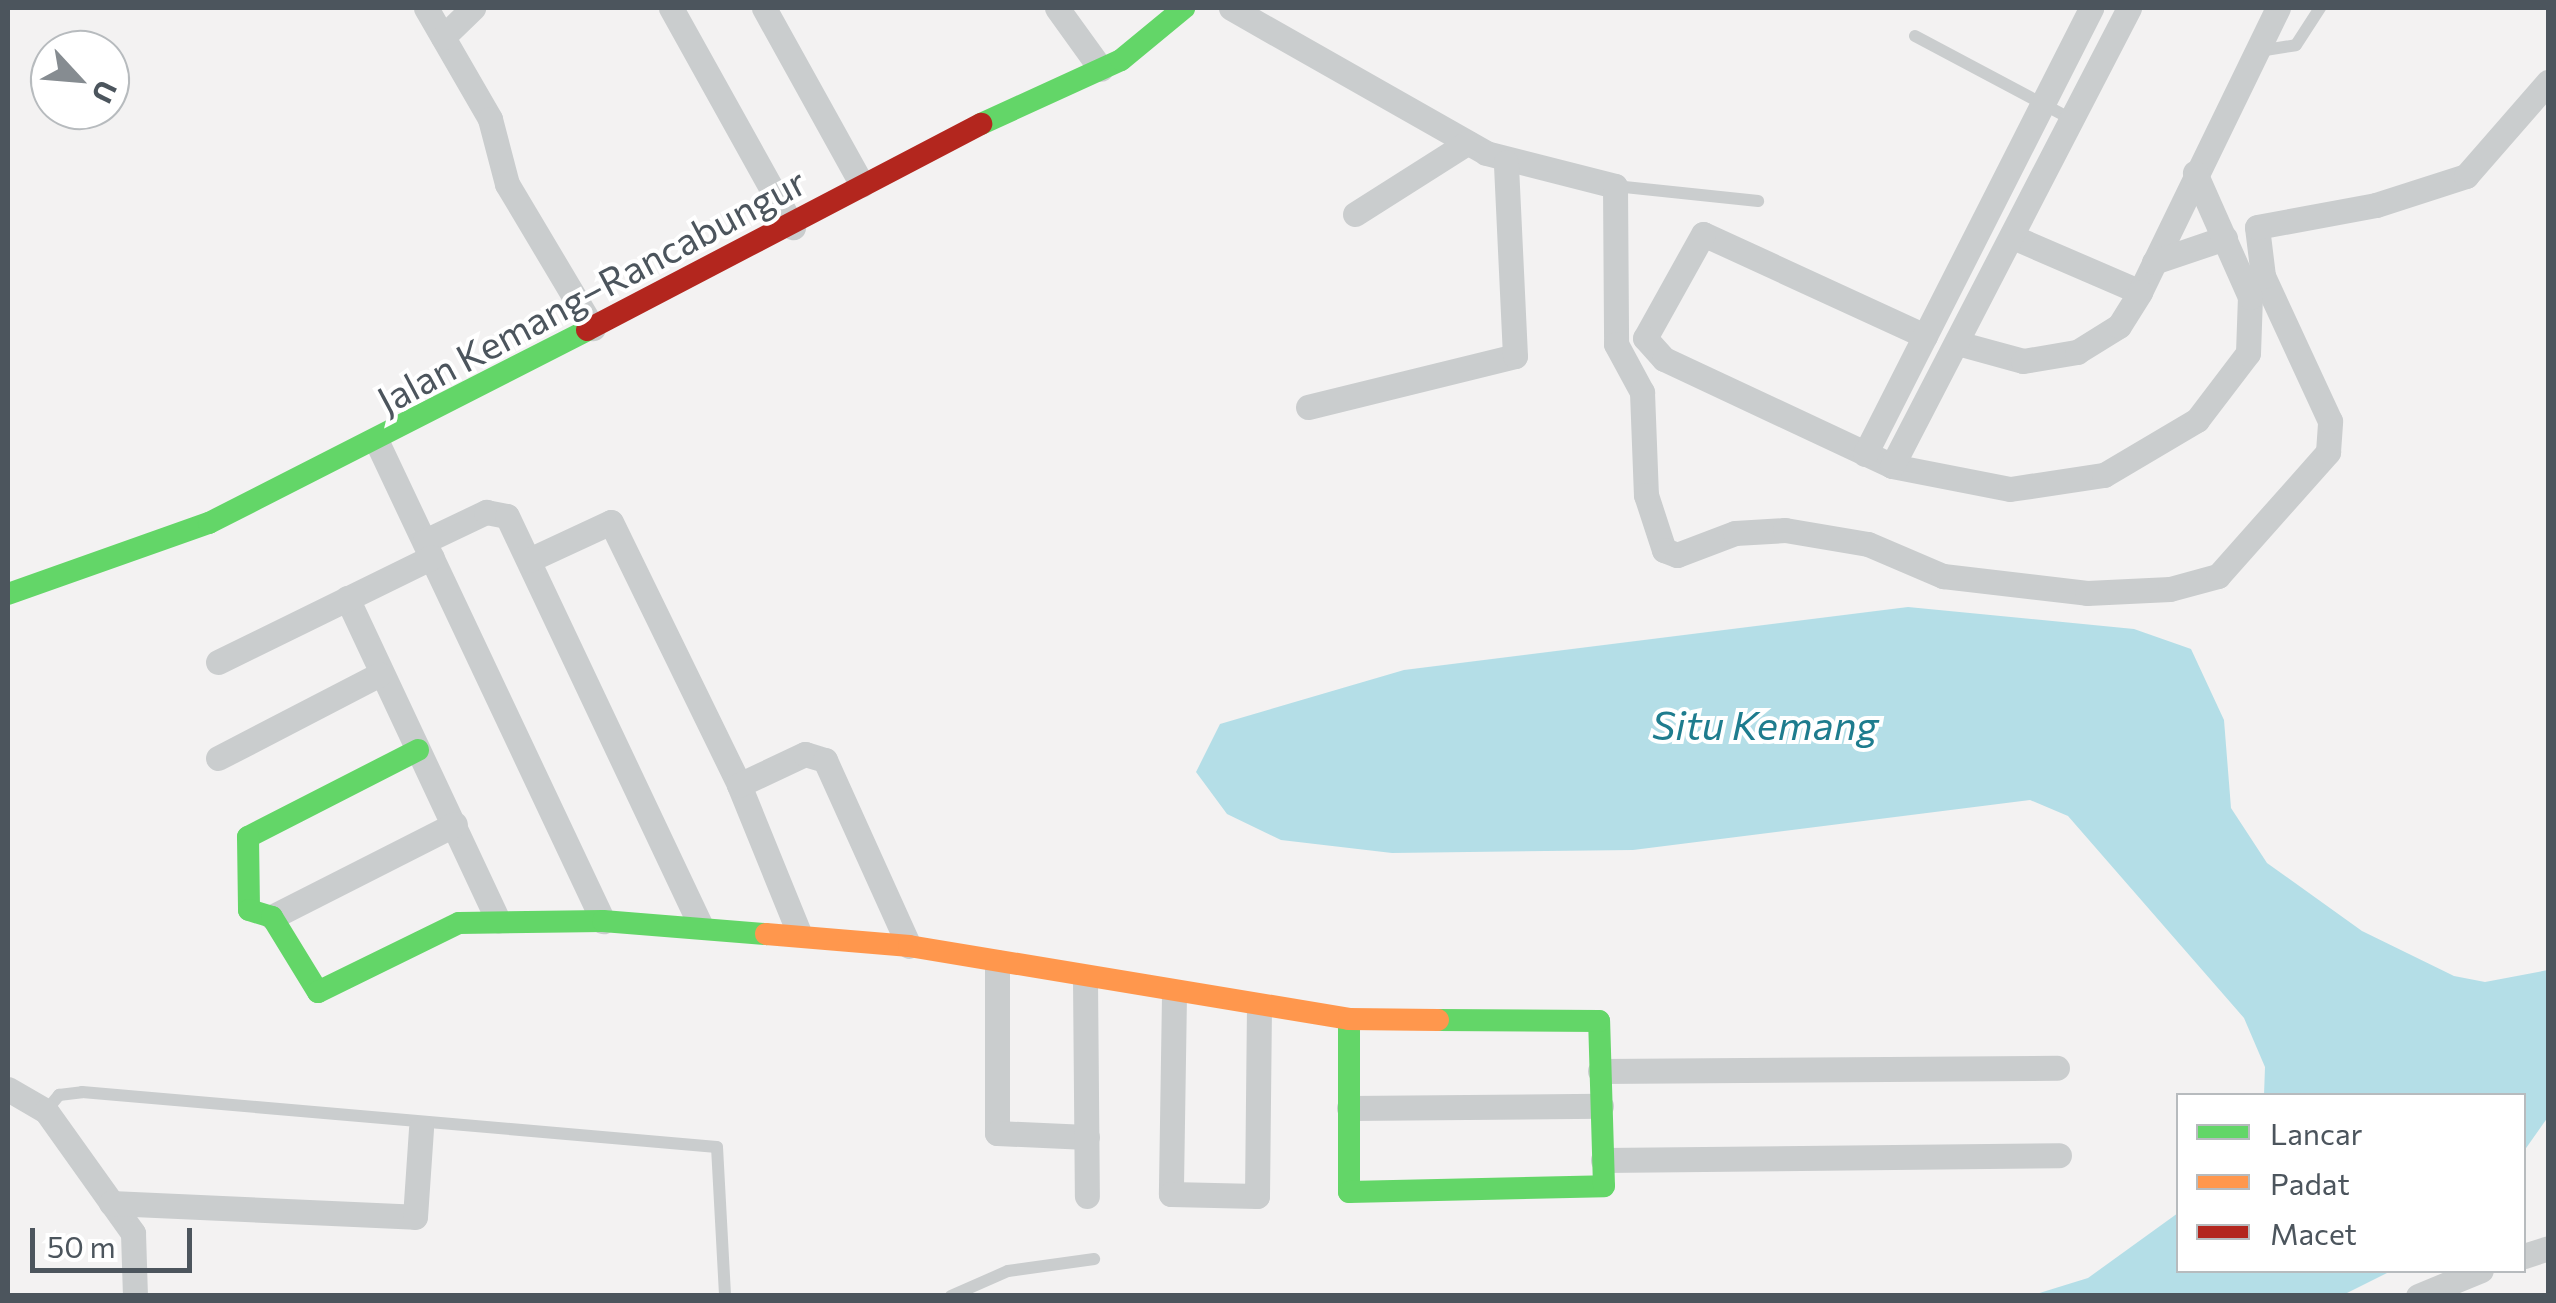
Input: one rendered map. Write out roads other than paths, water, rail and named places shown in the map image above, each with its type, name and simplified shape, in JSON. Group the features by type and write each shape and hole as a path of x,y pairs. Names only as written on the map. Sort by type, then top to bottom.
{"street":[{"path":"426,8 490,119 507,184 592,328"},
{"path":"442,37 473,8"},
{"path":"670,8 792,227"},
{"path":"764,8 862,185"},
{"path":"1056,8 1100,69"},
{"name":"Jalan Kemang–Rancabungur","path":"8,594 209,523 377,442 792,227 862,185 1145,45 1184,8"},
{"path":"1231,8 1506,162 1615,186 1616,344 1642,392 1646,495 1664,550 1676,556 1735,534 1786,530 1868,544 1964,580 2087,593 2199,585 2236,560 2334,438 2263,276 2256,227 2376,205 2466,176 2548,82"},
{"path":"1865,454 2092,8"},
{"path":"1892,466 1960,344 2129,8"},
{"path":"1960,344 2023,361 2078,352 2118,326 2140,292 2278,8"},
{"path":"1355,214 1467,143"},
{"path":"1308,407 1515,356 1506,162"},
{"path":"1925,336 1703,234 1646,327 1664,358 1892,466 2038,489 2104,475 2169,443 2248,353 2254,310 2195,173"},
{"path":"2013,237 2140,292"},
{"path":"2154,262 2225,238"},
{"path":"377,442 603,921"},
{"path":"218,662 347,598 498,509 529,560 700,925"},
{"path":"529,560 611,522 739,785 799,933"},
{"path":"347,598 498,920"},
{"path":"218,758 380,674"},
{"path":"418,750 248,837 250,910 272,917 318,992 458,923 603,921 799,933 909,946 1260,1010 1350,1019 1599,1021 1604,1186 1349,1192 1350,1019"},
{"path":"739,785 804,754 825,760 909,946"},
{"path":"272,917 455,824"},
{"path":"996,962 996,1133 1086,1137"},
{"path":"1085,979 1087,1196"},
{"path":"1174,995 1171,1194 1257,1196 1260,1010"},
{"path":"1600,1072 2057,1068"},
{"path":"8,1089 46,1111 133,1233 135,1296"},
{"path":"1349,1108 1601,1106"},
{"path":"111,1203 414,1217 421,1128"},
{"path":"1603,1160 2059,1155"},
{"path":"2418,1296 2474,1273"}],"lane":[{"path":"2256,51 2296,45 2320,8"},
{"path":"1915,36 2073,120"},
{"path":"1615,186 1758,201"},
{"path":"46,1111 58,1096 82,1092 421,1128 716,1146 724,1296"},
{"path":"951,1296 1008,1272 1094,1259"}],"water":[{"name":"Situ Kemang","path":"1908,607 2134,629 2191,649 2224,720 2231,808 2267,863 2362,931 2454,976 2485,982 2548,970 2548,1117 2526,1148 2526,1093 2264,1093 2265,1067 2244,1018 2068,816 2030,800 1633,850 1392,853 1281,840 1227,814 1196,772 1220,724 1404,670"},
{"path":"2176,1214 2176,1273 2387,1273 2343,1295 2033,1295 2088,1278"}]}
